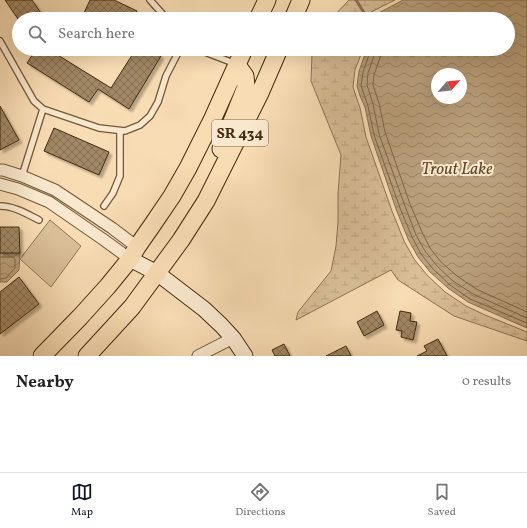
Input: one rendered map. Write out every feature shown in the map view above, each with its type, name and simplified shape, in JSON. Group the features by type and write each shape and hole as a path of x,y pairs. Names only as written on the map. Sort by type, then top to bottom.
{"main road":[{"path":"261,12 267,0"},
{"path":"296,12 301,0"},
{"name":"SR 434","path":"42,356 108,286 133,253 168,201 188,168 213,118 241,56"},
{"name":"SR 434","path":"87,356 132,307 181,240 206,201 260,93 276,56"},
{"path":"206,201 211,173 246,86 246,76 237,65"}],"street":[{"path":"0,170 22,176 55,190 112,228 133,253 221,324 245,356"},
{"path":"0,184 18,189 49,202 104,240 133,253"},
{"path":"198,356 233,338"}],"lane":[{"path":"150,0 161,12"},
{"path":"0,41 34,100 43,109 99,128 120,131 125,131 140,125 150,116 158,102 166,76 176,56"},
{"path":"214,56 237,65"},
{"path":"22,176 43,109"},
{"path":"104,206 113,193 120,176 120,131"},
{"path":"0,206 15,209 39,220"}],"green space":[{"path":"349,0 395,0 371,12 338,12"},
{"path":"312,56 360,56 355,70 353,87 360,108 366,137 392,211 404,241 414,259 427,275 445,292 466,306 527,332 527,341 454,316 398,280 391,270 296,320 298,312 331,271 336,246 338,222 338,193 341,155 311,81"},
{"path":"50,220 81,246 51,287 20,259"}],"water":[{"name":"Trout Lake","path":"403,0 527,0 527,328 468,302 448,288 430,272 418,257 408,239 396,209 371,136 365,107 357,86 359,71 364,56 515,56 515,12 380,12"},
{"path":"0,253 20,253 19,270 7,282 0,282"}],"building":[{"path":"5,0 32,0 40,12 13,12"},
{"path":"90,0 114,0 137,11 136,12 84,12"},
{"path":"32,56 59,56 111,88 132,56 161,56 129,109 98,89 89,102 27,63"},
{"path":"0,106 19,140 0,150"},
{"path":"54,128 109,152 99,175 44,151"},
{"path":"0,227 19,227 20,253 0,253"},
{"path":"19,277 39,304 0,334 0,292"},
{"path":"377,311 384,325 364,336 357,322"},
{"path":"400,311 411,313 410,321 417,322 413,340 401,337 402,331 396,330"},
{"path":"438,339 447,356 417,356 427,351 424,346"},
{"path":"284,344 290,356 275,356 272,350"},
{"path":"346,346 351,356 326,356"}],"waterway":[{"path":"356,0 364,12"}]}
